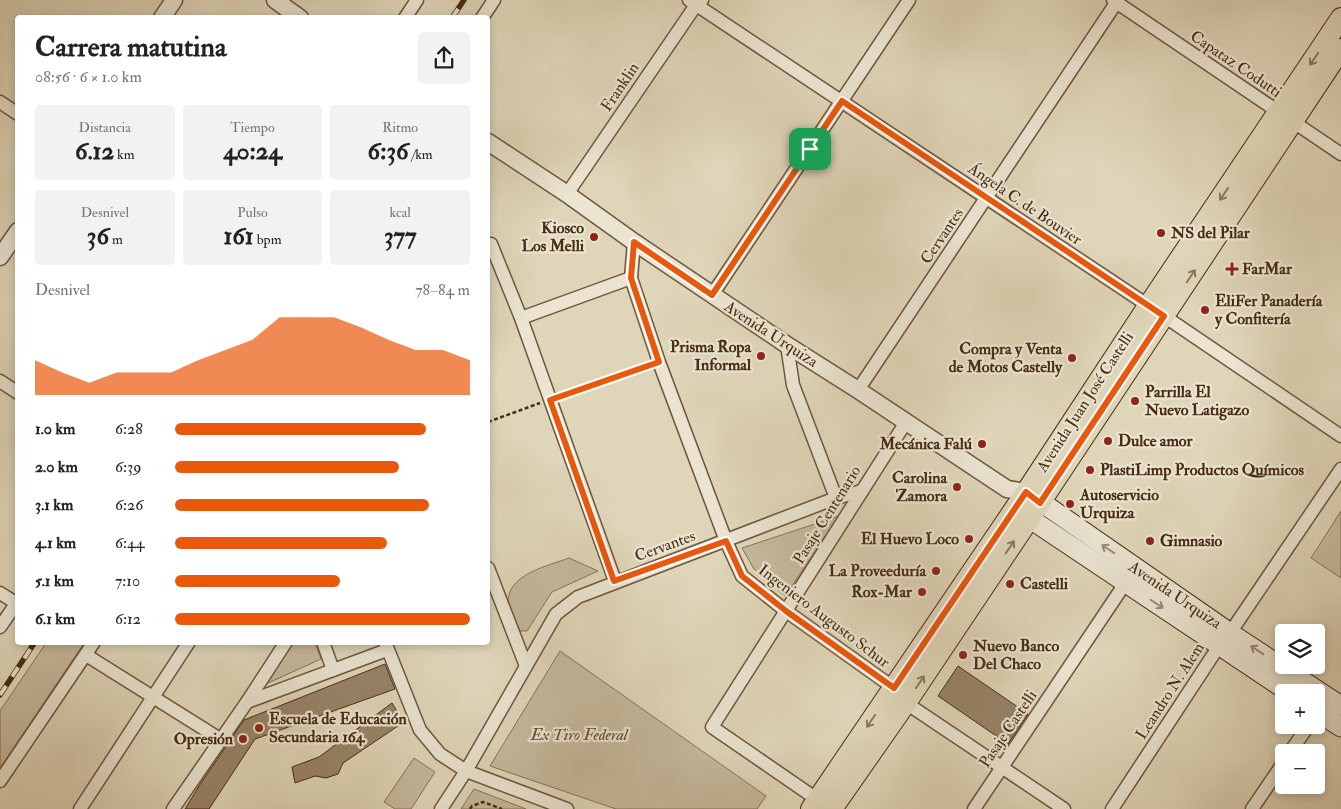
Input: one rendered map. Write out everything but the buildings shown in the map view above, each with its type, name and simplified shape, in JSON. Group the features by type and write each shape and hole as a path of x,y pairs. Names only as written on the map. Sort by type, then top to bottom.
{"main road":[{"name":"Avenida Juan José Castelli","path":"820,806 900,695 1024,502 1156,311 1286,117 1341,18"},
{"name":"Avenida Juan José Castelli","path":"1286,117 1341,49"},
{"name":"Avenida Urquiza","path":"1024,502 1225,640 1284,684"},
{"name":"Avenida Urquiza","path":"1225,640 1279,684"},
{"name":"Avenida Urquiza","path":"1325,714 1341,728"}],"street":[{"path":"164,15 174,0"},
{"path":"274,0 296,15"},
{"path":"407,15 417,0"},
{"path":"484,15 494,0"},
{"path":"712,295 909,0"},
{"name":"Capataz Codutti","path":"1116,1 1341,154"},
{"name":"Cervantes","path":"858,390 1116,1"},
{"name":"Ángela C. de Bouvier","path":"696,2 1341,436"},
{"name":"Franklin","path":"567,194 696,2"},
{"path":"0,102 15,112"},
{"name":"Avenida Urquiza","path":"490,143 567,194 712,295 858,390 1024,502"},
{"path":"0,257 15,235"},
{"path":"521,318 631,278 634,242"},
{"path":"490,247 521,318 614,581"},
{"name":"Ingeniero Augusto Schur","path":"631,278 659,362 726,541 742,576 900,695 1064,809"},
{"path":"788,345 793,385 836,498"},
{"path":"0,381 15,391"},
{"name":"Pasaje Centenario","path":"820,806 712,727 906,422"},
{"name":"Leandro N. Alem","path":"1112,809 1341,469"},
{"name":"Cervantes","path":"441,809 466,770 556,614 578,597 614,581 726,541 836,498 862,491"},
{"path":"490,573 526,666"},
{"name":"Pasaje Castelli","path":"974,809 1130,575"},
{"path":"0,592 15,601"},
{"path":"0,627 15,605"},
{"path":"0,781 92,645"},
{"path":"80,809 188,645"},
{"path":"173,809 284,645"},
{"path":"324,645 333,670"},
{"path":"247,702 333,670 386,646 420,730 440,754 466,770 567,809"},
{"path":"86,655 220,739"},
{"path":"1296,744 1304,734"},
{"path":"1252,809 1275,775"}],"path":[{"path":"490,421 659,362"},
{"path":"470,809 472,806 484,802 502,809"}],"green space":[{"path":"1341,511 1341,578 1311,558"},
{"path":"839,516 785,596 754,569 742,548"},
{"path":"569,558 598,571 552,592 527,631 520,631 511,614 508,603 509,593 514,585 521,578 540,568"},
{"path":"45,645 83,645 0,768 0,711"},
{"path":"291,645 316,645 321,659 266,684"},
{"name":"Ex Tiro Federal","path":"560,651 766,796 757,809 616,809 490,766"},
{"path":"414,758 435,772 411,809 395,809 384,802"},
{"path":"474,789 526,809 461,809"}],"railway":[{"path":"454,15 464,0"},
{"path":"0,695 33,645"}],"place":[{"name":"NS del Pilar","path":"1161,233"},
{"name":"Kiosco Los Melli","path":"594,237"},
{"name":"FarMar","path":"1232,269"},
{"name":"EliFer Panadería y Confitería","path":"1205,310"},
{"name":"Prisma Ropa Informal","path":"761,356"},
{"name":"Compra y Venta de Motos Castelly","path":"1072,358"},
{"name":"Parrilla El Nuevo Latigazo","path":"1135,401"},
{"name":"Dulce amor","path":"1108,441"},
{"name":"Mecánica Falú","path":"982,444"},
{"name":"PlastiLimp Productos Químicos","path":"1090,470"},
{"name":"Carolina Zamora","path":"957,487"},
{"name":"Autoservicio Urquiza","path":"1070,504"},
{"name":"El Huevo Loco","path":"969,539"},
{"name":"Gimnasio","path":"1150,541"},
{"name":"La Proveeduría","path":"936,571"},
{"name":"Castelli","path":"1010,584"},
{"name":"Rox-Mar","path":"922,592"},
{"name":"Nuevo Banco Del Chaco","path":"963,655"},
{"name":"Escuela de Educación Secundaria 164","path":"259,728"},
{"name":"Opresión","path":"243,739"}],"route":[{"path":"842,101 1164,316 1040,503 1026,492 894,688 786,611 742,576 726,541 614,581 550,400 659,362 631,278 634,242 712,295 810,149 842,101"}]}
